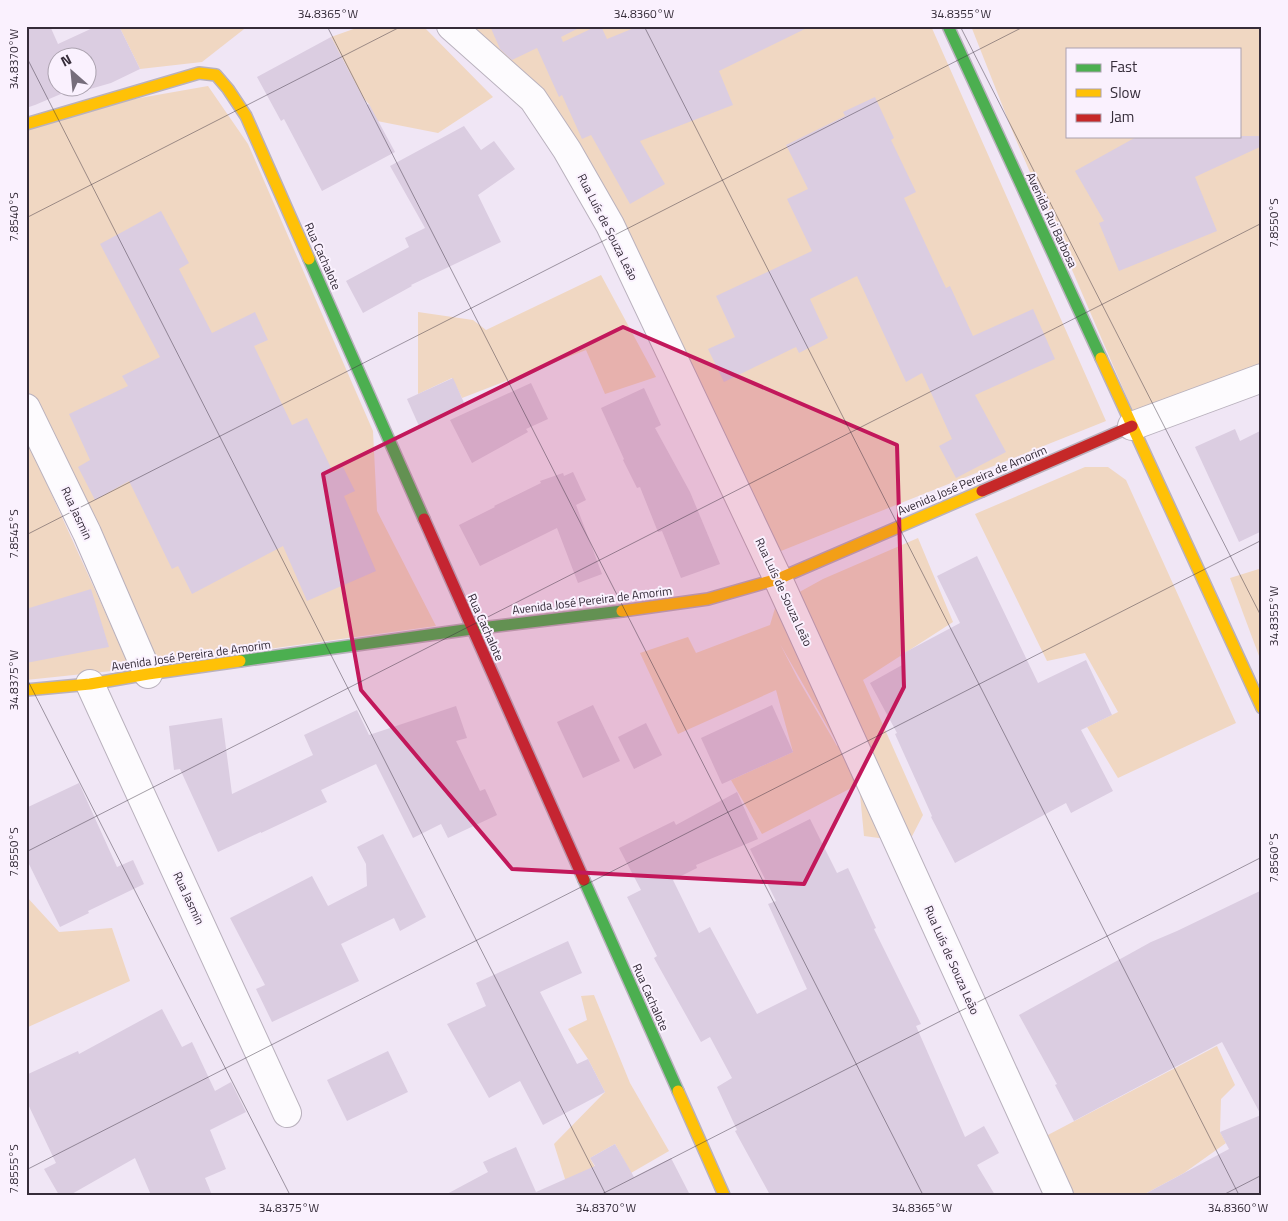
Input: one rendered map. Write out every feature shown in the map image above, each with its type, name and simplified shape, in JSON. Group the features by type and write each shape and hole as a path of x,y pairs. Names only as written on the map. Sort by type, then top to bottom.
{"street":[{"name":"Rua Luís de Souza Leão","path":"451,26 533,99 567,150 610,225 778,579 1059,1195"},
{"name":"Avenida Rui Barbosa","path":"948,26 1262,708"},
{"name":"Rua Cachalote","path":"26,124 199,73 216,75 246,116 724,1195"},
{"path":"1132,426 1262,378"},
{"name":"Rua Jasmin","path":"26,408 87,533 148,674"},
{"name":"Avenida José Pereira de Amorim","path":"26,690 90,684 148,674 472,629 618,612 708,598 778,579 1132,426"},
{"name":"Rua Jasmin","path":"90,684 287,1113"}],"highlighted area":[{"path":"623,327 897,445 904,687 804,884 512,869 361,690 323,474"}],"shaded area":[{"path":"119,26 248,26 202,62 140,69"},
{"path":"362,26 423,26 493,97 438,133 377,121 331,37"},
{"path":"470,26 931,26 1106,421 776,553 578,149"},
{"path":"971,26 1262,26 1262,367 1134,414 1014,135"},
{"path":"208,86 248,144 373,431 377,511 436,626 152,665 26,431 26,118"},
{"path":"601,275 656,377 605,394 586,350 462,398 452,378 418,394 418,312 473,320 486,330"},
{"path":"26,438 131,669 26,680"},
{"path":"1085,467 1108,467 1126,480 1236,723 1118,778 1087,727 1118,712 1085,653 1047,661 975,514"},
{"path":"918,538 953,622 863,680 923,815 909,842 864,836 859,784 762,834 731,780 793,752 776,690 678,734 640,653 688,637 696,653 770,625 776,605 823,579","holes":["780,644 838,745 798,679"]},
{"path":"1262,568 1262,664 1230,578"},
{"path":"26,896 59,932 112,928 130,981 26,1028"},
{"path":"594,995 630,1083 669,1151 631,1173 615,1144 590,1158 606,1187 565,1179 554,1144 605,1092 588,1059 568,1029 587,1020 581,996"},
{"path":"1217,1046 1235,1085 1221,1099 1220,1132 1226,1143 1184,1173 1143,1195 1074,1195 1046,1136"}],"building":[{"path":"26,26 50,26 58,44 97,26 119,26 140,69 111,83 98,87 98,48 48,48 48,98 51,98 26,108"},
{"path":"490,26 583,26 561,37 563,42 597,26 601,26 607,39 639,26 811,26 719,71 733,105 640,141 665,184 630,204 591,135 582,139 562,95 559,97 537,48 512,60 500,49"},
{"path":"331,37 367,105 369,104 395,152 322,191 284,119 281,121 257,77"},
{"path":"875,97 894,138 891,140 916,192 904,198 946,288 950,286 973,336 1033,309 1055,359 975,395 1006,452 956,478 939,446 952,439 922,373 906,382 857,276 810,299 828,338 799,353 796,347 724,382 708,349 735,337 716,296 812,251 787,199 808,189 786,145 845,116 843,112"},
{"path":"464,126 481,150 494,141 515,169 478,195 501,242 411,285 363,313 346,281 409,247 405,238 425,228 390,166"},
{"path":"1240,136 1262,136 1262,146 1195,177 1217,231 1119,271 1099,223 1104,221 1075,171 1134,138 1240,138"},
{"path":"161,211 189,263 179,269 212,333 255,312 268,340 254,346 292,425 307,418 333,472 343,467 355,491 344,496 376,571 307,601 283,546 192,594 178,566 172,569 129,481 95,500 78,467 90,460 69,414 128,386 122,376 160,357 100,244"},
{"path":"453,378 465,405 419,426 407,399"},
{"path":"531,383 548,419 526,429 528,432 472,463 450,420"},
{"path":"644,388 661,425 655,428 690,492 720,564 681,578 662,531 658,532 640,487 637,488 623,460 601,408"},
{"path":"1235,429 1240,441 1262,430 1262,531 1239,542 1195,447"},
{"path":"573,472 586,500 576,505 602,574 578,583 557,528 480,566 459,525 541,483 540,481 563,473 564,476"},
{"path":"977,556 1038,683 1086,660 1112,715 1081,730 1113,791 1071,813 1066,803 955,863 931,817 895,734 897,733 870,683 904,664 900,655 960,623 937,576"},
{"path":"91,589 109,647 26,663 26,609"},
{"path":"593,705 620,761 583,778 557,722"},
{"path":"772,705 793,752 722,784 701,738"},
{"path":"456,706 467,738 456,741 480,791 485,789 497,815 448,838 441,824 413,838 376,764 321,790 327,802 218,852 180,769 174,770 169,726 222,718 232,794 313,755 304,735 357,710 369,735"},
{"path":"646,723 662,755 634,769 618,737"},
{"path":"79,783 117,867 133,860 144,884 60,927 26,858 26,808"},
{"path":"737,792 758,839 696,865 697,868 673,880 699,933 710,927 757,1014 807,989 768,904 776,901 750,849 810,819 837,873 848,868 876,928 874,929 921,1024 916,1026 965,1137 984,1126 999,1153 977,1165 995,1195 770,1195 735,1131 737,1130 717,1087 732,1078 710,1037 701,1042 654,958 657,956 627,897 641,890 619,848 674,821 676,825"},
{"path":"383,834 426,917 400,931 394,918 341,944 359,981 272,1022 256,989 265,985 230,918 312,876 328,906 367,886 366,864 357,847"},
{"path":"1262,890 1262,1195 1143,1195 1229,1149 1220,1132 1261,1115 1222,1042 1074,1121 1055,1085 1057,1084 1019,1015 1151,942"},
{"path":"568,941 582,973 540,992 577,1064 588,1059 605,1092 543,1125 520,1081 489,1098 447,1024 486,1006 476,983"},
{"path":"162,1009 182,1047 192,1042 215,1091 231,1082 246,1112 210,1130 226,1169 205,1178 212,1195 151,1195 135,1158 70,1195 59,1195 44,1169 56,1163 26,1100 26,1075 78,1051 79,1054"},
{"path":"388,1051 408,1092 347,1121 327,1080"},
{"path":"615,1144 634,1177 671,1158 690,1195 445,1195 488,1172 483,1162 516,1147 536,1192 595,1166 590,1158"}],"traffic: fast":[{"path":"948,26 1101,358"},
{"path":"309,259 424,519"},
{"path":"240,661 472,629 622,611"},
{"path":"584,880 678,1091"}],"traffic: slow":[{"path":"26,124 199,73 216,75 246,116 309,259"},
{"path":"1101,358 1262,708"},
{"path":"622,611 708,599 778,579 982,491"},
{"path":"26,690 90,684 240,661"},
{"path":"678,1091 724,1195"}],"traffic: jam":[{"path":"982,491 1132,426"},
{"path":"424,519 584,880"}]}
